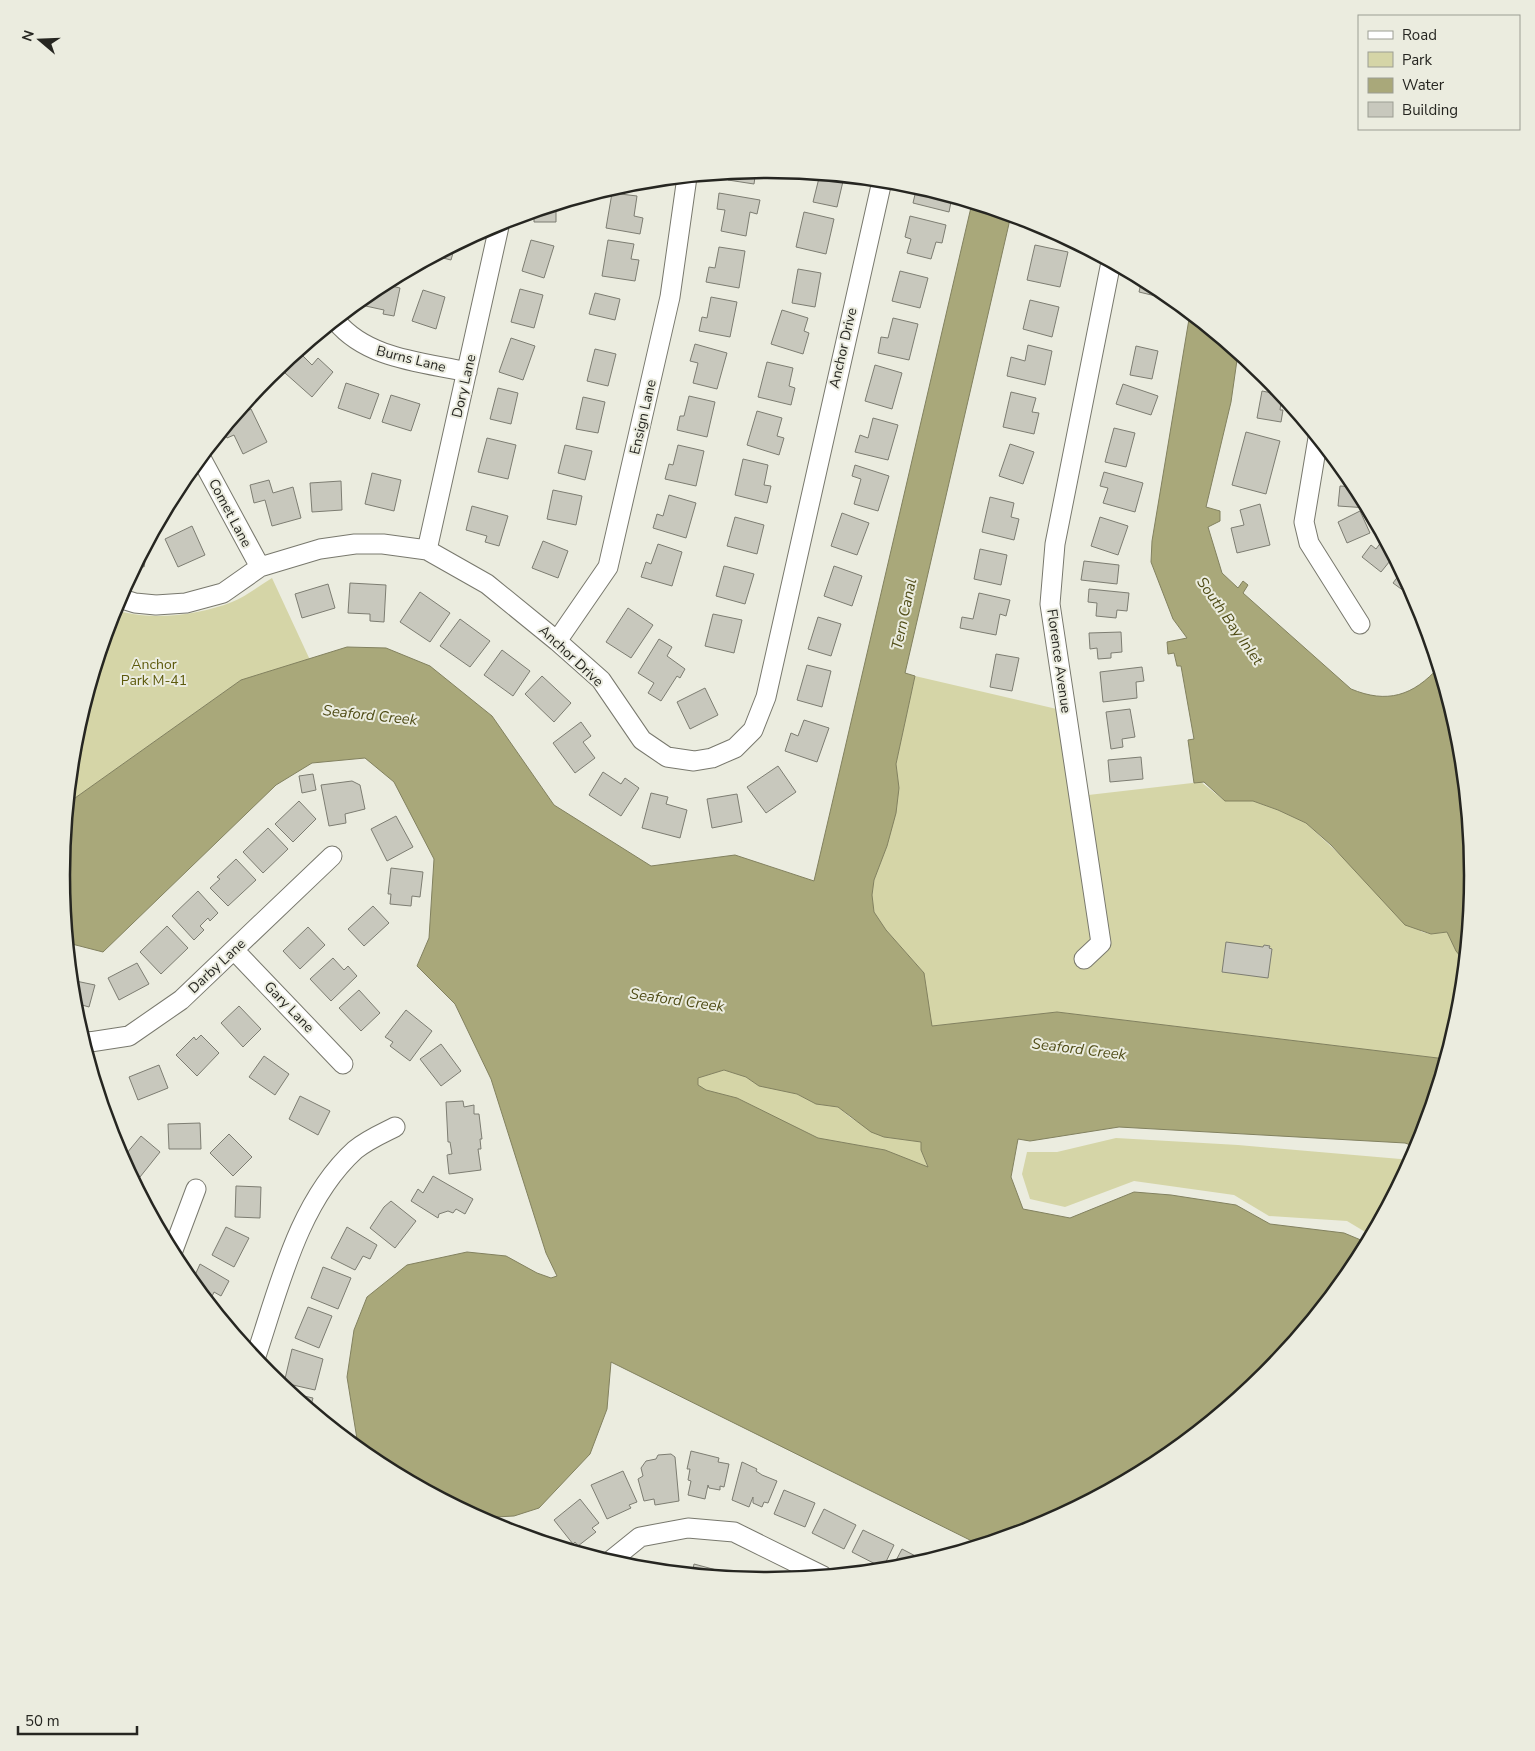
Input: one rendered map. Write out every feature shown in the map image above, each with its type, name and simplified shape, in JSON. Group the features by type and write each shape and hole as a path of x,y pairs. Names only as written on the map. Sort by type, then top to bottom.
{"street":[{"name":"Ensign Lane","path":"557,641 608,567 670,297 686,183"},
{"name":"Anchor Drive","path":"127,600 135,603 156,604 186,603 223,593 260,567 320,549 355,544 428,550 487,584 557,641 601,680 642,740 666,757 694,761 712,758 735,748 753,730 766,697 880,187"},
{"name":"Dory Lane","path":"428,550 498,232"},
{"name":"Florence Avenue","path":"1084,959 1101,943 1050,604 1055,544 1110,268"},
{"name":"Burns Lane","path":"341,324 370,348 389,355 467,372"},
{"path":"1317,446 1304,522 1309,542 1360,624"},
{"name":"Comet Lane","path":"205,464 260,567"},
{"name":"Darby Lane","path":"90,1042 129,1036 181,1000 332,856"},
{"name":"Gary Lane","path":"234,950 343,1064"},
{"path":"258,1351 287,1263 317,1198 338,1168 356,1149 372,1138 395,1127"},
{"path":"176,1244 196,1189"},
{"path":"616,1556 640,1537 688,1528 734,1532 815,1572"}],"green space":[{"name":"Anchor Park M-41","path":"272,578 310,660 241,680 74,798 83,739 94,695 107,651 122,611 157,616 189,613 219,607 247,594"},
{"path":"915,676 1061,710 1071,797 1201,782 1225,801 1253,801 1306,823 1422,932 1431,934 1447,932 1460,956 1452,1012 1440,1058 1057,1012 931,1026 924,973 886,930 874,912 872,895 874,880 887,846 899,788 896,764"},
{"path":"724,1070 746,1077 759,1086 797,1094 816,1104 838,1107 851,1118 884,1137 921,1142 921,1150 928,1168 885,1150 818,1138 737,1098 706,1090 698,1085 698,1078"},
{"path":"1116,1138 1238,1145 1404,1159 1366,1233 1347,1221 1269,1216 1234,1195 1134,1181 1065,1207 1030,1199 1022,1174 1027,1152 1057,1152"}],"water":[{"path":"971,209 1009,222 905,673 915,676 896,764 899,788 896,813 887,846 874,880 872,895 874,912 886,930 924,973 932,1026 1057,1012 1440,1058 1428,1100 1411,1145 1405,1143 1119,1127 1030,1141 1018,1139 1011,1177 1023,1209 1070,1218 1134,1192 1171,1195 1236,1205 1270,1224 1344,1233 1362,1240 1321,1300 1261,1369 1192,1429 1155,1455 1116,1480 1076,1501 1034,1520 973,1542 611,1362 607,1409 590,1454 539,1508 514,1516 495,1517 459,1501 419,1480 357,1439 347,1377 354,1330 367,1297 407,1265 467,1252 506,1256 537,1273 551,1278 557,1276 546,1253 491,1079 455,1004 417,966 429,938 434,859 394,782 365,758 312,763 276,785 103,952 74,944 70,876 71,830 74,798 241,680 347,647 386,648 430,666 492,716 554,805 651,866 735,855 814,881","holes":["724,1070 746,1077 759,1086 797,1094 816,1104 838,1107 871,1132 884,1137 921,1142 921,1150 928,1167 885,1150 818,1138 737,1098 706,1090 698,1085 698,1078"]},
{"name":"South Bay Inlet","path":"1189,320 1237,360 1231,402 1206,507 1220,511 1220,521 1208,527 1222,573 1238,588 1243,581 1248,585 1243,593 1351,689 1376,696 1399,694 1419,685 1434,672 1452,739 1464,830 1464,921 1460,956 1447,932 1431,934 1405,925 1331,845 1306,823 1253,801 1225,801 1204,782 1194,783 1188,740 1194,739 1181,666 1177,666 1174,653 1168,654 1167,642 1187,638 1173,619 1151,562 1152,541"}],"building":[{"path":"755,178 754,184 728,179"},
{"path":"819,180 843,182 837,207 813,202"},
{"path":"719,193 760,200 757,214 750,212 746,236 721,231 725,210 717,209"},
{"path":"619,194 637,196 634,216 643,218 640,234 606,228 612,196"},
{"path":"915,194 951,203 949,212 913,203"},
{"path":"556,211 556,222 534,222 534,218"},
{"path":"804,212 834,219 826,254 796,247"},
{"path":"910,216 946,225 942,243 936,242 931,259 907,253 911,239 905,237"},
{"path":"531,240 554,246 544,278 522,271"},
{"path":"608,240 634,244 631,259 639,260 635,281 602,276"},
{"path":"1035,245 1068,252 1060,287 1027,280"},
{"path":"719,247 745,251 739,288 706,282 709,267 715,268"},
{"path":"453,253 451,260 444,258"},
{"path":"798,269 821,273 815,307 792,303"},
{"path":"900,271 928,278 920,308 892,301"},
{"path":"394,287 400,288 394,316 383,314 384,310 366,306"},
{"path":"1140,287 1155,296 1139,292"},
{"path":"520,289 543,295 534,328 511,322"},
{"path":"423,290 445,297 436,329 412,321"},
{"path":"595,293 620,299 615,320 589,314"},
{"path":"711,297 737,302 730,337 699,331 702,317 707,318"},
{"path":"1030,300 1059,307 1052,337 1023,329"},
{"path":"782,310 808,318 804,331 809,333 803,354 771,344"},
{"path":"893,318 918,324 909,360 878,353 881,337 888,338"},
{"path":"511,338 535,346 523,380 499,372"},
{"path":"695,344 727,353 717,389 693,383 698,363 690,361"},
{"path":"1028,345 1052,351 1045,385 1007,376 1011,357 1025,361"},
{"path":"1136,346 1158,351 1152,379 1130,375"},
{"path":"595,349 616,354 608,386 587,381"},
{"path":"303,356 312,365 318,358 333,372 312,397 285,373"},
{"path":"767,362 793,368 789,386 795,388 791,405 758,397"},
{"path":"875,365 902,373 892,409 865,401"},
{"path":"346,383 379,394 370,419 338,408"},
{"path":"1123,384 1158,396 1151,415 1116,404"},
{"path":"498,388 518,393 511,424 490,419"},
{"path":"1262,391 1271,393 1281,404 1280,410 1283,410 1281,422 1257,418"},
{"path":"1011,392 1036,398 1032,412 1039,413 1034,434 1003,427"},
{"path":"391,395 420,404 411,431 382,422"},
{"path":"689,396 715,402 707,437 677,430 680,416 684,416"},
{"path":"583,397 605,402 598,433 576,429"},
{"path":"251,409 267,442 243,454 234,435 227,438 226,436"},
{"path":"757,411 782,418 777,436 784,438 779,455 747,445"},
{"path":"873,418 898,425 888,460 855,452 860,435 868,438"},
{"path":"1114,428 1135,433 1126,467 1105,462"},
{"path":"1246,432 1280,441 1266,494 1232,485"},
{"path":"487,438 516,445 508,479 478,472"},
{"path":"1010,444 1034,452 1023,484 999,476"},
{"path":"565,445 592,451 585,480 558,473"},
{"path":"678,445 704,451 696,486 665,479 669,464 673,465"},
{"path":"743,459 768,465 764,485 771,486 767,503 735,495"},
{"path":"855,465 889,476 878,511 854,504 861,479 852,476"},
{"path":"1104,472 1143,483 1135,512 1103,503 1108,488 1100,486"},
{"path":"372,473 401,480 394,511 365,504"},
{"path":"269,480 273,493 293,487 301,518 272,526 265,500 254,503 250,485"},
{"path":"341,481 342,510 312,512 310,483"},
{"path":"1340,486 1346,486 1359,507 1338,506"},
{"path":"553,490 582,496 576,525 547,519"},
{"path":"669,495 696,503 686,538 653,528 657,514 663,516"},
{"path":"990,497 1014,503 1011,517 1019,519 1014,540 982,532"},
{"path":"1260,504 1270,545 1237,553 1231,528 1244,525 1240,510"},
{"path":"472,506 508,516 499,546 485,542 487,536 466,530"},
{"path":"1360,511 1370,533 1347,543 1338,522"},
{"path":"842,513 869,523 857,555 831,546"},
{"path":"735,517 764,525 757,554 727,546"},
{"path":"1100,517 1128,526 1118,555 1091,546"},
{"path":"192,526 205,555 178,567 165,539"},
{"path":"543,541 568,551 558,578 532,568"},
{"path":"1380,543 1390,561 1381,572 1362,557 1371,545 1376,549"},
{"path":"658,544 682,552 672,586 641,577 646,562 651,564"},
{"path":"980,549 1007,555 1001,585 974,579"},
{"path":"1084,561 1119,565 1117,584 1081,580"},
{"path":"724,566 754,574 745,604 716,596"},
{"path":"834,566 862,576 852,606 824,596"},
{"path":"1398,577 1404,591 1393,583"},
{"path":"350,583 386,585 384,622 370,621 370,614 348,613"},
{"path":"328,584 335,608 302,618 295,594"},
{"path":"1089,589 1129,593 1127,611 1117,610 1116,618 1096,616 1097,603 1088,602"},
{"path":"420,592 450,613 430,642 400,622"},
{"path":"979,593 1010,600 1006,616 1000,614 996,635 960,628 962,617 973,619"},
{"path":"628,608 653,625 631,658 606,642"},
{"path":"713,614 742,620 734,653 705,646"},
{"path":"818,617 841,624 831,656 808,649"},
{"path":"460,619 490,641 470,667 440,646"},
{"path":"1121,632 1122,652 1111,653 1111,658 1098,659 1097,648 1090,649 1089,633"},
{"path":"659,639 672,647 667,656 685,669 680,678 677,676 661,701 648,693 654,683 638,673"},
{"path":"502,650 530,671 513,696 484,675"},
{"path":"996,654 1019,658 1012,691 990,687"},
{"path":"807,665 831,671 822,707 797,700"},
{"path":"1142,667 1144,681 1136,682 1137,698 1103,702 1100,672"},
{"path":"542,676 571,703 554,722 525,694"},
{"path":"705,688 718,715 690,729 677,702"},
{"path":"1130,709 1135,737 1122,739 1123,747 1111,749 1106,712"},
{"path":"804,720 829,728 817,762 785,751 791,733 798,736"},
{"path":"581,722 591,736 583,742 595,758 575,773 553,743"},
{"path":"1141,757 1143,779 1110,782 1108,760"},
{"path":"778,766 796,792 766,813 747,787"},
{"path":"603,772 621,784 625,778 639,788 621,816 589,795"},
{"path":"313,774 316,790 302,793 299,776"},
{"path":"352,781 360,785 365,809 345,814 346,823 329,826 321,785"},
{"path":"651,793 668,797 666,804 687,810 680,838 642,828"},
{"path":"737,794 742,822 712,828 707,799"},
{"path":"299,801 316,819 293,842 275,824"},
{"path":"396,816 413,847 387,861 371,829"},
{"path":"268,828 288,849 263,873 243,852"},
{"path":"236,859 256,880 228,906 210,888 220,879 217,877"},
{"path":"391,868 423,872 420,897 412,896 411,906 390,904 391,894 388,894"},
{"path":"198,891 218,913 210,921 208,918 200,926 204,930 194,940 172,916"},
{"path":"373,906 389,923 364,946 348,929"},
{"path":"167,926 188,948 161,974 140,952"},
{"path":"308,927 325,945 300,969 283,951"},
{"path":"1226,942 1263,947 1264,945 1270,946 1269,948 1272,949 1268,978 1222,972"},
{"path":"333,958 344,970 348,966 357,976 331,1001 310,979"},
{"path":"137,963 149,984 119,1000 108,978"},
{"path":"78,982 95,985 89,1007 82,1005"},
{"path":"359,990 380,1013 361,1031 339,1008"},
{"path":"239,1006 261,1029 243,1047 221,1023"},
{"path":"406,1010 432,1031 410,1061 390,1046 393,1042 385,1037"},
{"path":"201,1035 219,1053 197,1076 176,1055 194,1037 196,1040"},
{"path":"441,1044 461,1071 441,1086 420,1059"},
{"path":"264,1056 289,1074 275,1095 249,1077"},
{"path":"159,1065 168,1088 138,1100 129,1077"},
{"path":"300,1096 330,1111 318,1135 289,1119"},
{"path":"463,1101 464,1107 474,1105 474,1114 479,1114 482,1139 480,1139 481,1149 478,1149 481,1170 449,1174 447,1155 452,1154 450,1142 448,1142 446,1102"},
{"path":"200,1123 201,1149 169,1149 168,1124"},
{"path":"229,1134 252,1157 233,1176 210,1153"},
{"path":"141,1136 160,1152 140,1177 128,1152"},
{"path":"433,1176 473,1199 465,1214 456,1209 453,1213 448,1211 439,1214 438,1218 411,1201 418,1189 423,1193"},
{"path":"236,1186 261,1187 260,1218 235,1217"},
{"path":"391,1201 416,1221 395,1248 370,1228 384,1207"},
{"path":"226,1227 249,1238 234,1267 212,1255"},
{"path":"347,1227 377,1245 370,1259 363,1256 355,1270 331,1258"},
{"path":"200,1264 229,1281 221,1296 214,1292 212,1297 196,1274"},
{"path":"323,1267 351,1278 338,1309 311,1298"},
{"path":"308,1307 332,1316 319,1348 295,1338"},
{"path":"292,1349 323,1359 315,1390 291,1385 285,1379"},
{"path":"304,1396 313,1398 312,1403"},
{"path":"691,1451 719,1458 718,1462 729,1464 724,1487 720,1486 720,1490 709,1488 708,1485 705,1499 688,1495 691,1481 688,1480 690,1469 687,1469"},
{"path":"671,1454 675,1457 679,1501 655,1505 654,1499 644,1501 638,1479 643,1476 641,1468 646,1461 656,1459 658,1455"},
{"path":"742,1462 757,1469 756,1471 762,1475 777,1481 768,1503 764,1502 762,1507 753,1503 753,1497 749,1507 732,1500"},
{"path":"623,1471 637,1502 629,1505 631,1508 607,1519 591,1485"},
{"path":"784,1490 815,1503 805,1527 774,1514"},
{"path":"580,1499 599,1523 592,1528 596,1532 578,1546 575,1542 573,1544 554,1520"},
{"path":"824,1509 856,1525 844,1549 812,1533"},
{"path":"863,1530 894,1545 885,1563 876,1564 852,1552"},
{"path":"902,1549 917,1557 904,1560 896,1561"},
{"path":"694,1564 724,1572 722,1572 693,1569"}],"water label":[{"name":"Tern Canal","path":"904,614"},
{"name":"Seaford Creek","path":"370,715"},
{"name":"Seaford Creek","path":"677,1000"},
{"name":"Seaford Creek","path":"1079,1049"}]}
